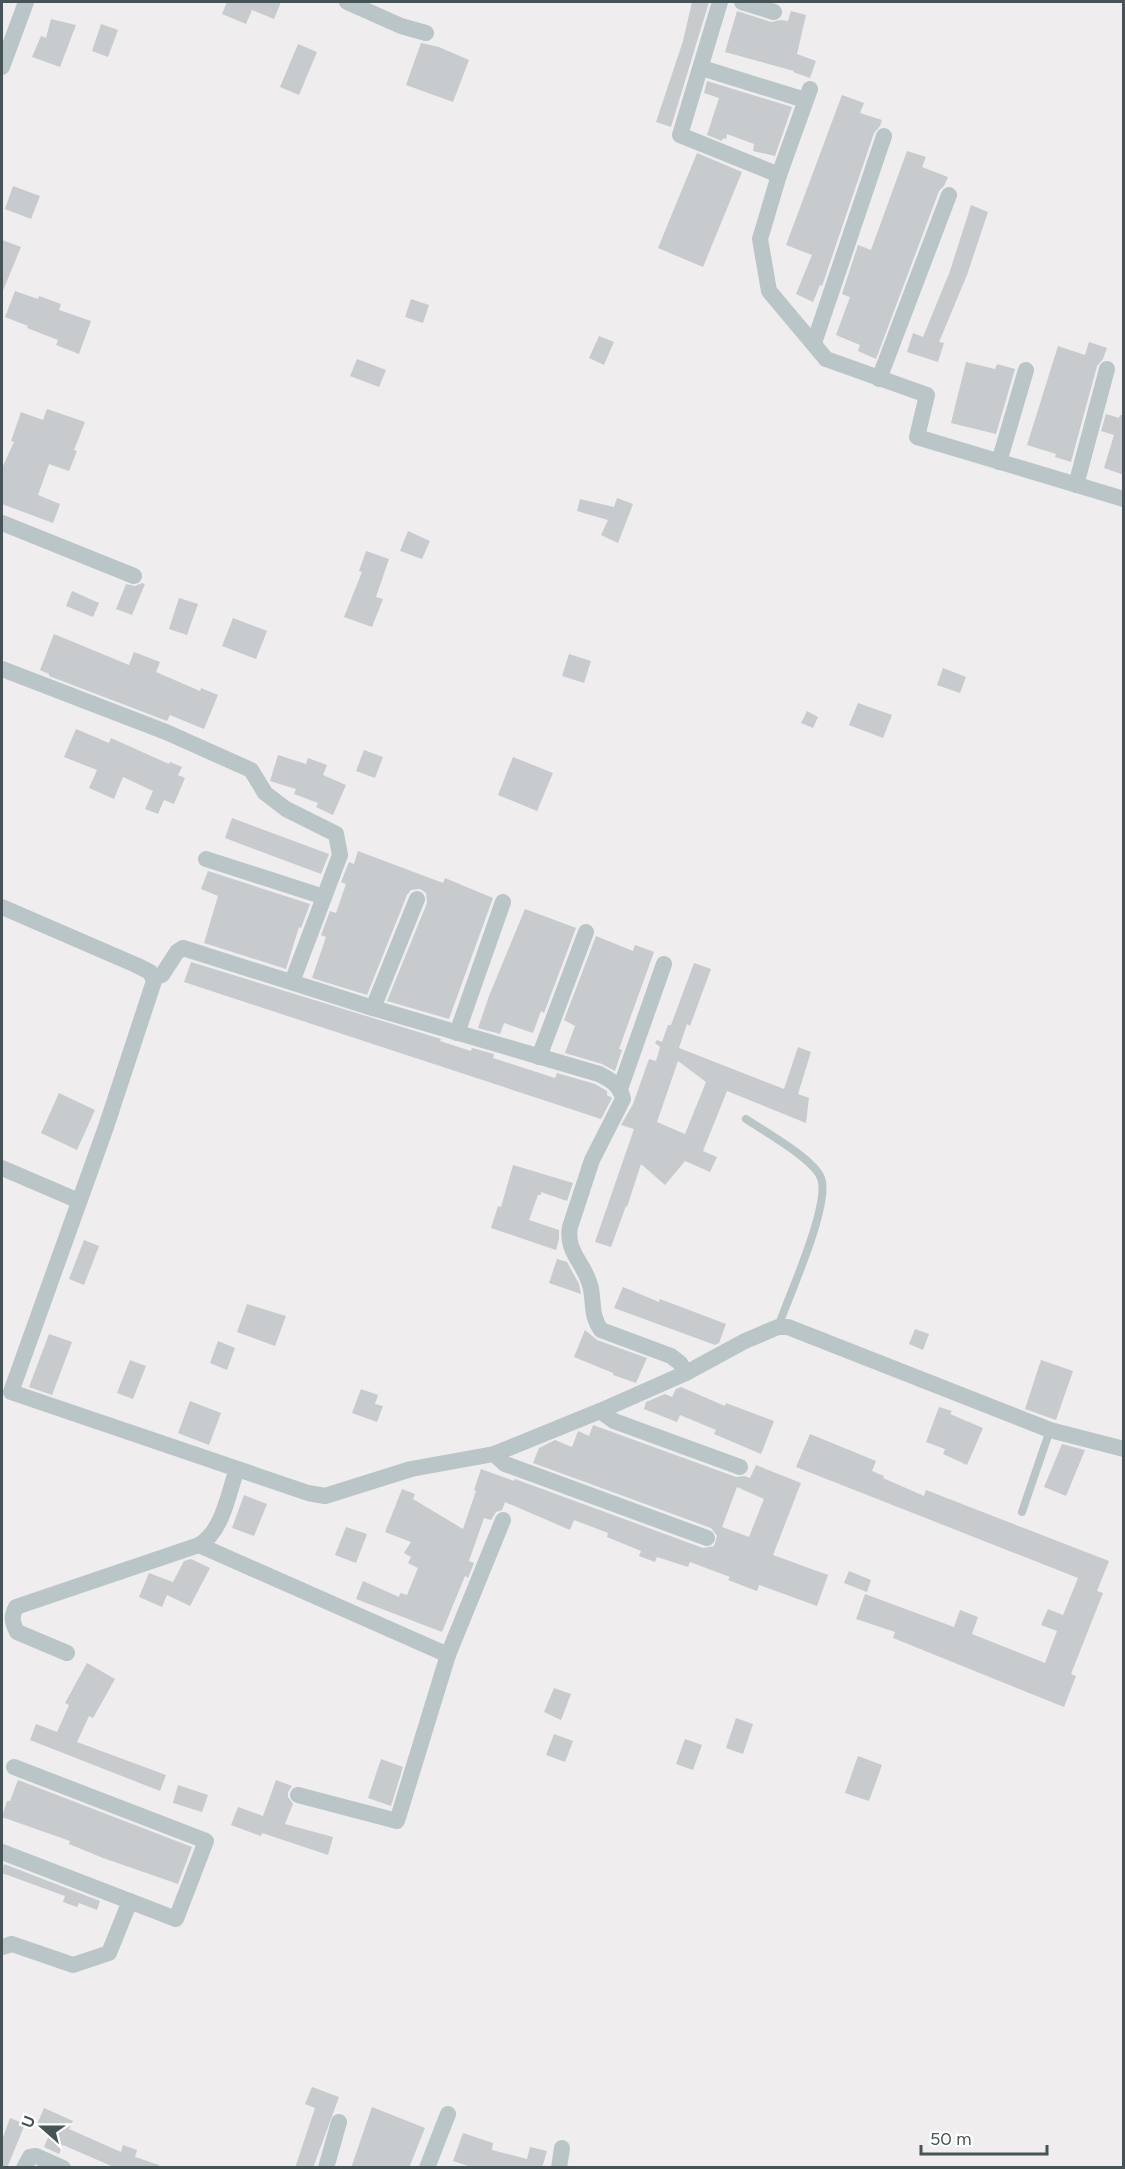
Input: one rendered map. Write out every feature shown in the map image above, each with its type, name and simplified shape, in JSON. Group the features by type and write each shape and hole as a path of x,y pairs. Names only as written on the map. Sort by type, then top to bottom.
{"street":[{"path":"2,67 26,2"},
{"path":"346,2 401,26 426,33"},
{"path":"720,2 681,135 779,175"},
{"path":"742,2 774,12"},
{"path":"702,68 808,94 779,175 760,239 769,291 826,359 927,395 917,437 1124,499"},
{"path":"814,344 884,136"},
{"path":"879,379 949,195"},
{"path":"1076,484 1107,369"},
{"path":"999,462 1026,370"},
{"path":"2,524 134,576"},
{"path":"2,669 166,732 251,770 265,793 286,809 336,834 340,855 292,982"},
{"path":"206,859 324,897"},
{"path":"373,1008 417,899"},
{"path":"457,1033 503,902"},
{"path":"2,907 136,965 150,972 154,977 106,1127 11,1392 308,1493 325,1496 411,1469 494,1454 686,1373 745,1341 778,1327 798,1330 1050,1430 1124,1449"},
{"path":"539,1057 586,932"},
{"path":"154,977 162,975 177,952 183,948 373,1008 599,1074 611,1081 620,1089 623,1098 592,1160 570,1227 569,1245 586,1270 595,1322 601,1330 671,1356 680,1363 686,1373"},
{"path":"620,1089 664,964"},
{"path":"2,1168 79,1201"},
{"path":"600,1411 614,1421 740,1467"},
{"path":"494,1454 505,1464 707,1538"},
{"path":"67,1653 16,1632 12,1623 12,1615 16,1607 199,1545 209,1539 217,1527 237,1469"},
{"path":"298,1795 397,1821 448,1655 503,1520"},
{"path":"199,1545 448,1655"},
{"path":"2,1852 176,1919 206,1841 14,1767"},
{"path":"2,1947 12,1944 73,1965 109,1953 130,1901"},
{"path":"432,2167 448,2114"},
{"path":"326,2168 339,2122"},
{"path":"559,2168 562,2148"},
{"path":"24,2168 30,2157 36,2156 63,2168"}],"lane":[{"path":"746,1119 802,1156 821,1176 824,1193 816,1223 778,1327"},
{"path":"1022,1512 1050,1430"}],"building":[{"path":"227,2 281,2 274,19 252,10 246,24 222,14"},
{"path":"692,2 709,2 671,127 656,122 683,41"},
{"path":"737,11 771,22 788,21 791,11 806,15 797,54 816,61 810,78 794,71 725,52"},
{"path":"51,19 76,25 60,67 32,57 41,36 46,38"},
{"path":"101,24 118,30 108,57 92,51"},
{"path":"421,43 439,47 469,60 453,102 406,85"},
{"path":"298,44 317,52 299,95 280,87"},
{"path":"707,81 792,107 775,156 753,151 754,144 727,134 726,139 723,138 722,141 707,135 719,98 704,93"},
{"path":"842,95 864,103 860,113 882,120 874,133 822,286 820,285 813,302 796,294 812,255 786,245"},
{"path":"907,151 926,157 922,167 948,177 939,191 876,359 858,351 860,345 836,335 850,297 842,294 858,245 871,250"},
{"path":"697,153 742,172 703,267 658,248"},
{"path":"13,186 40,196 31,219 5,209"},
{"path":"971,205 988,212 967,275 939,342 944,343 938,362 907,352 913,333 923,337 950,271"},
{"path":"2,240 21,247 2,293"},
{"path":"15,291 61,304 59,310 91,321 79,354 56,345 58,340 5,317"},
{"path":"411,299 429,305 423,323 405,317"},
{"path":"599,336 614,342 604,365 589,358"},
{"path":"1089,342 1107,348 1103,359 1097,366 1071,462 1055,457 1056,454 1027,445 1058,346 1085,355"},
{"path":"357,359 386,370 379,387 350,376"},
{"path":"966,362 995,369 997,364 1015,369 996,434 951,423"},
{"path":"47,409 85,422 69,471 49,464 38,495 60,504 53,523 2,504 2,468 14,442 11,441 21,412 43,420"},
{"path":"1106,414 1119,418 1120,415 1124,415 1124,475 1104,468 1114,435 1101,431"},
{"path":"617,498 633,504 618,543 601,535 608,520 577,511 580,499 614,507"},
{"path":"408,531 430,541 422,559 400,551"},
{"path":"366,551 389,559 376,597 383,599 372,627 344,617 362,572 359,571"},
{"path":"126,584 135,586 145,584 132,615 116,609"},
{"path":"72,591 99,603 93,617 66,606"},
{"path":"179,598 198,604 187,635 169,629"},
{"path":"233,618 267,631 256,659 222,646"},
{"path":"54,634 129,665 134,652 160,662 156,672 200,691 201,688 218,695 204,729 170,715 167,721 49,676 40,670"},
{"path":"569,654 591,661 584,683 562,676"},
{"path":"943,668 966,677 960,693 937,685"},
{"path":"858,703 892,715 883,738 849,725"},
{"path":"807,711 818,717 813,728 801,723"},
{"path":"76,729 109,743 111,738 169,764 170,762 182,767 178,775 185,778 174,804 164,800 158,814 145,809 153,791 123,777 114,799 89,788 97,770 64,757"},
{"path":"364,750 383,757 375,778 356,771"},
{"path":"278,755 306,764 308,758 327,765 323,775 346,785 333,815 316,807 318,803 294,794 296,789 270,781"},
{"path":"513,757 553,773 537,811 498,795"},
{"path":"232,818 329,854 321,874 225,838"},
{"path":"358,851 443,883 445,878 493,898 449,1019 387,1001 427,903 426,893 420,889 411,890 407,895 367,995 312,978 326,937 321,935 330,911 336,913 346,884 341,882 349,862 354,864"},
{"path":"208,871 310,904 301,928 299,927 286,969 204,943 218,896 201,889"},
{"path":"525,909 576,928 544,1013 541,1011 533,1033 504,1023 500,1034 478,1028 489,996"},
{"path":"596,936 633,951 635,945 654,952 619,1049 622,1050 615,1071 602,1064 565,1053 575,1026 564,1020"},
{"path":"191,962 441,1039 440,1041 471,1051 472,1048 494,1054 493,1058 555,1078 557,1073 595,1084 607,1091 607,1095 612,1098 601,1119 184,982"},
{"path":"694,963 711,969 690,1026 687,1024 679,1048 784,1089 798,1047 811,1052 798,1094 809,1098 806,1123 727,1091 703,1151 717,1157 710,1172 685,1161 665,1185 641,1164 611,1247 595,1242 634,1129 621,1125 633,1104 649,1059 656,1061 660,1047 655,1043 657,1040 662,1042 668,1025 671,1025","holes":["678,1061 706,1082 685,1134 657,1122"]},
{"path":"59,1093 95,1110 77,1150 41,1133"},
{"path":"513,1165 573,1183 567,1201 541,1192 529,1220 559,1230 556,1250 491,1228 498,1206 501,1207"},
{"path":"84,1240 99,1246 84,1285 69,1279"},
{"path":"557,1259 567,1262 579,1284 581,1294 549,1283"},
{"path":"623,1287 659,1302 660,1299 726,1324 719,1343 715,1345 614,1308"},
{"path":"247,1304 286,1316 275,1346 237,1332"},
{"path":"915,1329 929,1334 923,1350 909,1344"},
{"path":"585,1330 597,1340 647,1358 636,1383 574,1357"},
{"path":"49,1334 72,1342 52,1395 29,1387"},
{"path":"218,1341 235,1348 227,1370 210,1363"},
{"path":"130,1360 146,1366 133,1399 117,1393"},
{"path":"1041,1360 1073,1371 1056,1420 1025,1409"},
{"path":"681,1387 725,1406 726,1403 774,1421 761,1454 714,1434 716,1430 680,1415 677,1422 644,1409 646,1402 665,1394 672,1397 676,1389"},
{"path":"361,1389 378,1395 375,1404 383,1406 377,1422 352,1413"},
{"path":"190,1401 221,1413 209,1445 178,1433"},
{"path":"939,1407 952,1411 950,1414 983,1428 967,1465 943,1454 945,1449 926,1442"},
{"path":"593,1425 736,1477 750,1478 756,1465 801,1483 773,1555 828,1575 817,1606 759,1585 757,1591 728,1580 730,1577 690,1562 688,1567 657,1557 655,1562 639,1556 641,1551 607,1537 608,1533 574,1520 570,1530 505,1502 502,1510 496,1512 491,1520 484,1518 469,1561 474,1563 468,1578 465,1576 442,1632 356,1599 363,1581 399,1597 400,1593 407,1595 418,1568 408,1563 411,1557 404,1553 411,1542 385,1532 402,1489 415,1494 413,1499 463,1529 481,1469 514,1481 515,1479 703,1548 714,1546 717,1536 711,1528 533,1463 539,1448 555,1440 572,1447 578,1431 589,1436","holes":["737,1487 764,1499 749,1537 722,1527"]},
{"path":"810,1434 876,1461 872,1471 924,1496 926,1490 1109,1561 1097,1591 1103,1593 1071,1674 1076,1676 1064,1707 893,1638 895,1632 856,1619 865,1594 954,1627 960,1610 978,1617 972,1634 1045,1663 1057,1631 1041,1625 1048,1609 1063,1615 1078,1578 796,1467"},
{"path":"1062,1444 1085,1450 1066,1496 1044,1487"},
{"path":"244,1495 267,1504 254,1536 232,1528"},
{"path":"346,1527 367,1534 356,1563 335,1555"},
{"path":"191,1559 210,1568 190,1606 167,1595 162,1607 139,1597 149,1573 173,1582 184,1561"},
{"path":"849,1571 871,1580 867,1592 844,1583"},
{"path":"87,1663 115,1679 93,1718 89,1716 77,1742 166,1775 160,1791 30,1740 36,1724 57,1732 69,1705 65,1703"},
{"path":"554,1688 571,1694 561,1720 544,1712"},
{"path":"736,1718 753,1724 743,1754 726,1748"},
{"path":"554,1734 573,1741 565,1762 546,1755"},
{"path":"685,1739 702,1745 693,1770 676,1764"},
{"path":"858,1756 882,1765 869,1801 845,1793"},
{"path":"381,1759 403,1767 391,1806 368,1798"},
{"path":"18,1780 192,1847 178,1884 103,1858 69,1844 70,1841 2,1817"},
{"path":"276,1780 292,1786 288,1797 293,1804 285,1824 333,1837 328,1855 231,1825 238,1807 263,1816"},
{"path":"178,1785 208,1795 202,1812 173,1803"},
{"path":"4,1864 100,1901 97,1910 79,1903 77,1907 63,1902 65,1896 2,1873"},
{"path":"312,2087 339,2097 313,2168 295,2168 315,2108 305,2104"},
{"path":"372,2107 425,2128 409,2168 351,2168"},
{"path":"44,2108 73,2121 69,2129 121,2152 123,2145 137,2150 135,2157 159,2165 159,2168 116,2168 63,2145 59,2154 44,2147 50,2133 36,2127"},
{"path":"10,2118 25,2124 7,2168 2,2168 2,2140"},
{"path":"463,2133 493,2143 492,2150 527,2159 530,2147 547,2151 542,2168 474,2168 453,2161"}]}
